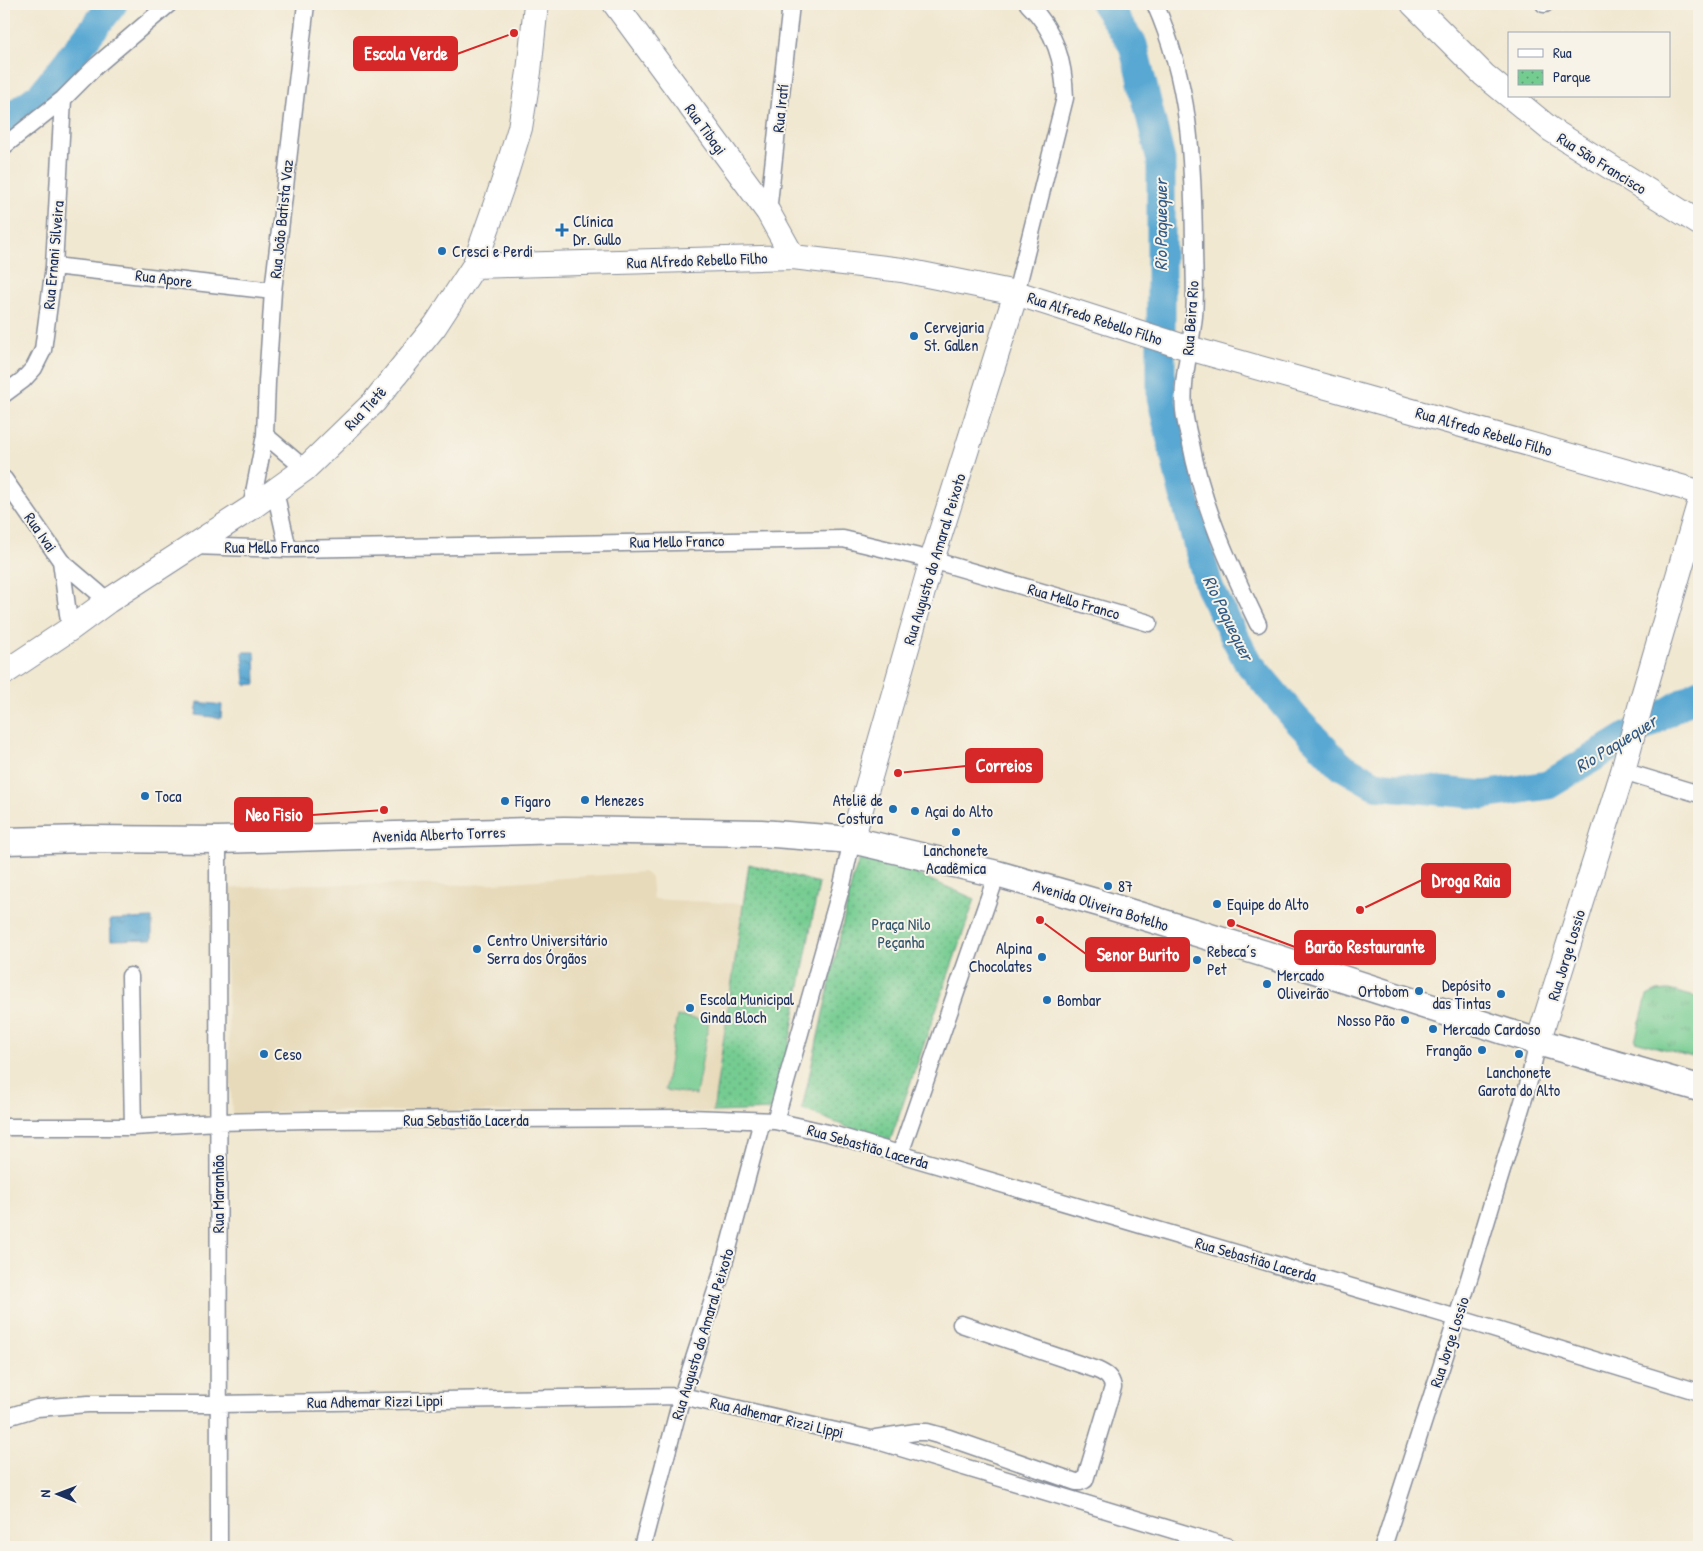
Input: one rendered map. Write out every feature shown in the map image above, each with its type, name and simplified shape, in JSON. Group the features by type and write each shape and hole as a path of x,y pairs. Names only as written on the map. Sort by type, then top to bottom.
{"main road":[{"name":"Rua Tietê","path":"4,673 108,601 251,508 305,468 374,402 435,326 474,266 503,183 520,128 529,72 536,4"},
{"name":"Rua Tibagi","path":"615,4 768,212 793,257"},
{"name":"Rua São Francisco","path":"1413,4 1484,75 1508,95"},
{"name":"Rua São Francisco","path":"1512,98 1550,129 1699,223"},
{"name":"Rua Alfredo Rebello Filho","path":"474,266 793,257 902,270 1016,292 1184,346 1699,492"},
{"name":"Rua Augusto do Amaral Peixoto","path":"863,842 932,560 1016,292"},
{"name":"Rua Jorge Lossio","path":"1538,1042 1626,764 1643,696 1699,504"},
{"name":"Avenida Alberto Torres","path":"4,842 88,839 218,840 564,830 761,833 863,842"},
{"name":"Avenida Oliveira Botelho","path":"863,842 996,874 1229,943 1538,1042 1699,1088"}],"street":[{"path":"4,146 63,100 96,66 169,4"},
{"name":"Rua João Batista Vaz","path":"251,508 265,436 273,291 306,4"},
{"name":"Rua Iratí","path":"768,212 791,4"},
{"name":"Rua Augusto do Amaral Peixoto","path":"1016,292 1065,98 1064,75 1057,47 1040,16 1028,4"},
{"name":"Rua Beira Rio","path":"1155,4 1167,32 1181,78 1190,141 1193,190 1194,315 1184,346 1184,411 1194,460 1210,514 1232,571 1258,624"},
{"name":"Rua Ernani Silveira","path":"4,394 23,380 34,368 43,350 54,266 63,100"},
{"name":"Rua Apore","path":"54,266 273,291"},
{"path":"265,436 305,468"},
{"name":"Rua Ivai","path":"4,479 61,561 108,601"},
{"path":"275,491 288,549"},
{"name":"Rua Mello Franco","path":"193,546 288,549 843,539 932,560 1149,623"},
{"name":"Rua Ivai","path":"61,561 70,629"},
{"path":"1626,764 1699,794"},
{"name":"Rua Maranhão","path":"218,840 219,1547"},
{"name":"Rua Augusto do Amaral Peixoto","path":"642,1547 682,1396 842,886 863,842"},
{"path":"900,1154 996,874"},
{"path":"130,976 133,1126"},
{"name":"Rua Jorge Lossio","path":"1383,1547 1528,1085 1538,1042"},
{"name":"Rua Sebastião Lacerda","path":"4,1127 133,1126 218,1122 689,1118 769,1121 828,1133 1456,1318 1699,1392"},
{"path":"871,1439 927,1432 1076,1482 1085,1480 1113,1387 1112,1380 1097,1370 961,1324"},
{"name":"Rua Adhemar Rizzi Lippi","path":"4,1418 37,1408 88,1404 219,1404 682,1396 871,1439 1229,1547"}],"shaded area":[{"name":"Centro Universitário Serra dos Órgãos","path":"642,872 651,878 653,899 744,904 713,1112 296,1111 232,1114 223,889 303,884 470,885"}],"green space":[{"name":"Praça Nilo Peçanha","path":"863,851 975,899 889,1144 802,1109 853,877"},
{"path":"749,864 819,883 777,1110 713,1112"},
{"path":"1669,990 1699,998 1699,1031 1692,1057 1635,1041 1647,996 1657,991"},
{"path":"677,1016 709,1021 696,1095 665,1090"}],"water":[{"path":"243,652 255,652 256,684 245,685"},
{"path":"198,702 222,705 221,718 196,715"},
{"path":"152,918 152,939 111,940 110,920"}],"waterway":[{"name":"Rio Paquequer","path":"4,122 41,95 113,4"},
{"name":"Rio Paquequer","path":"1105,4 1133,45 1161,160 1161,397 1183,492 1209,587 1247,661 1296,719 1340,765 1375,785 1484,795 1548,785 1699,693"}],"place":[{"name":"Escola Verde","path":"514,33"},
{"name":"Clínica Dr. Gullo","path":"562,230"},
{"name":"Cresci e Perdi","path":"442,251"},
{"name":"Cervejaria St. Gallen","path":"914,336"},
{"name":"Correios","path":"898,773"},
{"name":"Toca","path":"145,796"},
{"name":"Menezes","path":"585,800"},
{"name":"Fígaro","path":"505,801"},
{"name":"Ateliê de Costura","path":"893,809"},
{"name":"Neo Fisio","path":"384,810"},
{"name":"Açai do Alto","path":"915,811"},
{"name":"Lanchonete Acadêmica","path":"956,832"},
{"name":"87","path":"1108,886"},
{"name":"Equipe do Alto","path":"1217,904"},
{"name":"Droga Raia","path":"1360,910"},
{"name":"Senor Burito","path":"1040,920"},
{"name":"Barão Restaurante","path":"1231,923"},
{"name":"Centro Universitário Serra dos Órgãos","path":"477,949"},
{"name":"Alpina Chocolates","path":"1042,957"},
{"name":"Rebeca´s Pet","path":"1197,960"},
{"name":"Mercado Oliveirão","path":"1267,984"},
{"name":"Ortobom","path":"1419,991"},
{"name":"Depósito das Tintas","path":"1501,994"},
{"name":"Bombar","path":"1047,1000"},
{"name":"Escola Municipal Ginda Bloch","path":"690,1008"},
{"name":"Nosso Pão","path":"1405,1020"},
{"name":"Mercado Cardoso","path":"1433,1029"},
{"name":"Frangão","path":"1482,1050"},
{"name":"Ceso","path":"264,1054"},
{"name":"Lanchonete Garota do Alto","path":"1519,1054"}]}
